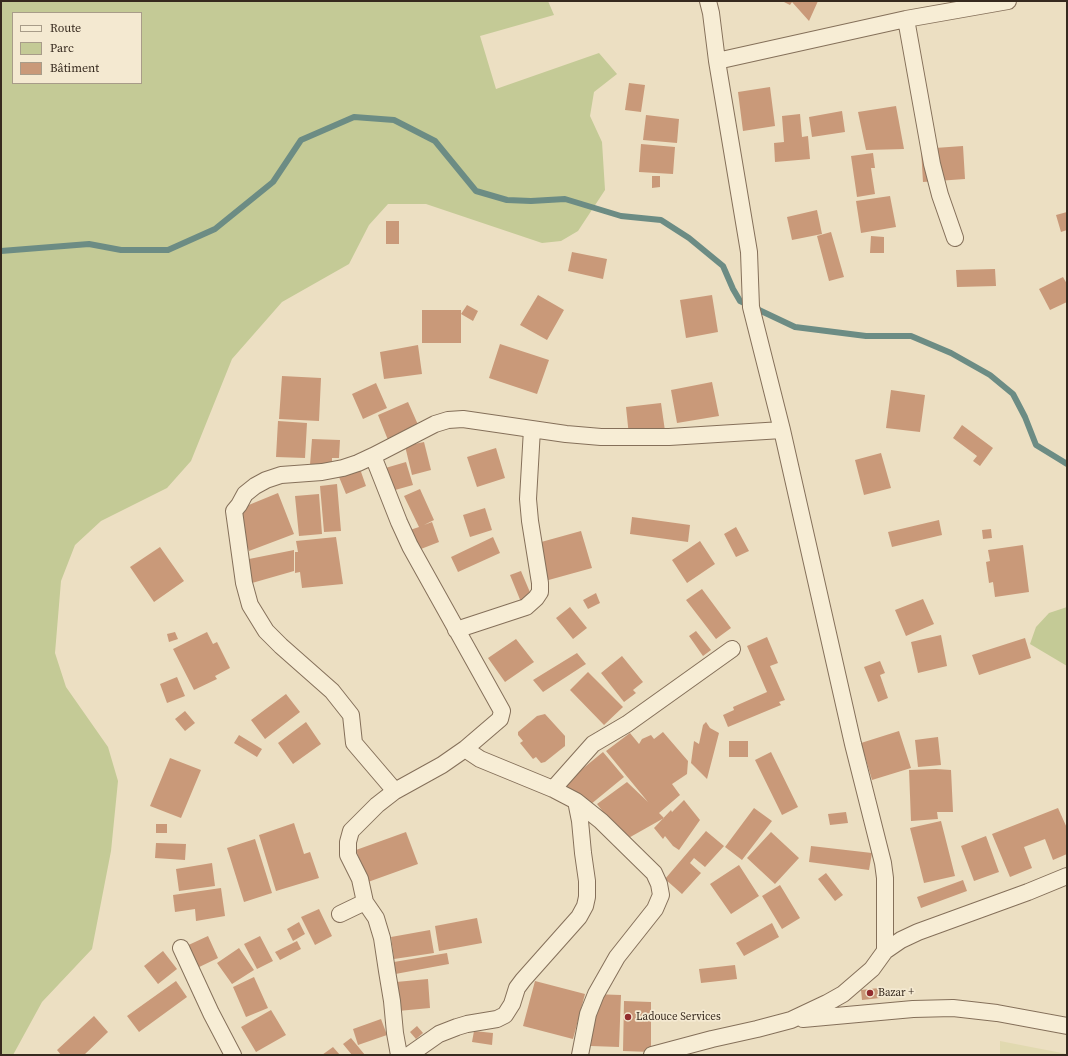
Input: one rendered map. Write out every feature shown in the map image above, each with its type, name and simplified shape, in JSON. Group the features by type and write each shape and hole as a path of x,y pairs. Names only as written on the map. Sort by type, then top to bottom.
{"street":[{"path":"708,1 711,13 716,61 749,252 751,307 782,430 853,744 884,863 885,951"},
{"path":"716,61 906,19 1008,1"},
{"path":"906,19 933,170 955,238"},
{"path":"394,791 354,742 350,715 332,691 266,631 250,605 244,583 234,511 245,494 266,480 281,475 322,472 343,468 358,463 435,424 448,420 463,419 566,434 601,437 669,437 782,430"},
{"path":"456,630 526,607 540,592 528,499 532,429"},
{"path":"373,456 410,546 502,710 500,720 464,749 442,765 394,791 376,806 351,831 348,842 348,855 360,879 365,902 376,918 382,938 386,971 392,1001 394,1033 398,1055"},
{"path":"554,789 593,744 627,724 732,649"},
{"path":"464,749 480,760 554,789 576,801 601,820 654,873 659,884 661,895 655,909 617,957 596,994 588,1014 580,1055"},
{"path":"409,1055 439,1034 467,1024 497,1019 505,1014 512,1004 516,988 579,917 585,906 587,897 587,881 580,821 576,801"},
{"path":"791,1020 843,994 872,969 885,951 900,940 1067,876"},
{"path":"340,914 365,902"},
{"path":"181,948 211,1013 233,1055"},
{"path":"652,1055 698,1049 757,1029 791,1020 913,1009 953,1008 997,1013 1067,1026"}],"shaded area":[{"path":"1000,1041 1067,1054 1067,1055 1000,1055"}],"green space":[{"path":"1,1 548,1 554,15 480,36 496,89 599,53 617,74 594,92 590,116 602,142 605,190 578,231 561,241 542,243 426,204 388,204 369,225 349,264 282,302 232,359 191,461 167,488 101,521 75,545 61,581 55,653 66,687 108,747 118,781 111,851 92,949 42,1002 13,1055 1,1055"},
{"path":"1067,607 1067,666 1030,644 1036,627 1049,613"}],"building":[{"path":"782,1 818,1 809,21 792,2 790,5"},
{"path":"629,83 645,85 641,112 625,110"},
{"path":"770,87 775,126 743,131 738,92"},
{"path":"896,106 904,149 866,150 858,112"},
{"path":"842,111 845,132 812,137 809,117"},
{"path":"800,114 802,137 808,136 810,159 775,162 774,143 784,142 782,116"},
{"path":"646,115 679,119 677,143 643,140"},
{"path":"641,144 675,147 673,174 639,172"},
{"path":"963,146 965,179 923,182 921,149"},
{"path":"873,153 875,168 871,168 875,194 857,197 851,156"},
{"path":"652,176 660,176 660,187 652,188"},
{"path":"890,196 896,227 861,233 856,201"},
{"path":"817,210 822,234 792,240 787,217"},
{"path":"1067,212 1067,230 1061,232 1056,215"},
{"path":"386,221 399,221 399,244 386,244"},
{"path":"831,232 844,277 829,281 817,236"},
{"path":"871,236 884,237 884,253 870,253"},
{"path":"572,252 607,259 603,279 568,271"},
{"path":"995,269 996,286 957,287 956,270"},
{"path":"1063,277 1067,284 1067,302 1050,310 1039,289"},
{"path":"538,295 564,310 547,340 520,325"},
{"path":"712,295 718,332 686,338 680,300"},
{"path":"467,305 478,311 473,321 461,314"},
{"path":"422,310 461,310 461,343 422,343"},
{"path":"500,344 549,360 537,394 489,378"},
{"path":"418,345 422,374 384,379 380,352"},
{"path":"282,376 321,378 319,421 279,419"},
{"path":"712,382 719,416 677,423 671,390"},
{"path":"376,383 387,408 363,419 352,394"},
{"path":"891,390 925,395 920,432 886,428"},
{"path":"408,402 419,427 388,440 378,415"},
{"path":"661,403 665,431 629,436 626,407"},
{"path":"278,421 307,423 305,458 276,457"},
{"path":"962,425 993,448 980,466 973,461 977,456 953,438"},
{"path":"312,439 340,440 339,458 332,458 332,466 310,465"},
{"path":"424,442 431,470 412,475 405,446"},
{"path":"496,448 505,478 477,487 467,457"},
{"path":"881,453 891,488 864,495 855,460"},
{"path":"406,462 413,485 388,492 382,469"},
{"path":"360,469 366,486 346,494 339,477"},
{"path":"337,484 341,531 324,532 320,486"},
{"path":"420,489 434,520 424,525 432,522 439,542 408,554 401,533 419,527 404,496"},
{"path":"278,493 294,534 249,551 234,511"},
{"path":"319,494 322,534 299,536 295,496"},
{"path":"485,508 492,530 470,537 463,515"},
{"path":"632,517 690,525 688,542 630,534"},
{"path":"939,520 942,535 892,547 888,532"},
{"path":"736,527 749,551 736,557 724,534"},
{"path":"991,529 992,538 983,539 982,530"},
{"path":"581,531 592,568 545,581 534,544"},
{"path":"336,537 343,584 302,588 300,572 295,573 295,552 298,552 296,541"},
{"path":"493,537 500,553 458,572 451,557"},
{"path":"700,541 715,564 687,583 672,560"},
{"path":"1023,545 1029,592 995,597 993,582 989,583 986,562 990,561 988,550"},
{"path":"160,547 184,581 154,602 130,567"},
{"path":"294,550 294,571 245,585 239,561"},
{"path":"521,571 532,597 521,602 510,575"},
{"path":"702,589 731,628 716,639 686,600"},
{"path":"596,593 600,603 588,609 583,600"},
{"path":"923,599 934,624 906,636 895,610"},
{"path":"570,607 587,628 573,639 556,618"},
{"path":"696,631 711,650 703,656 689,636"},
{"path":"175,632 178,639 169,642 167,634"},
{"path":"207,632 213,644 217,642 230,668 215,676 217,679 194,690 173,649"},
{"path":"941,635 947,666 918,673 911,642"},
{"path":"767,637 778,663 770,666 785,700 779,702 781,705 728,727 723,715 734,710 733,707 767,692 747,646"},
{"path":"1025,638 1031,658 979,675 972,655"},
{"path":"516,639 534,662 505,682 488,658"},
{"path":"577,653 586,664 543,692 533,680"},
{"path":"622,656 643,682 633,690 636,693 624,702 601,673"},
{"path":"880,661 885,673 880,675 888,698 878,702 864,667"},
{"path":"588,672 623,707 604,725 570,690"},
{"path":"177,677 185,696 167,703 160,684"},
{"path":"286,694 300,712 265,739 251,720"},
{"path":"185,711 195,723 185,731 175,719"},
{"path":"545,714 565,736 565,746 545,762 541,763 536,757 533,759 520,743 523,741 518,735 518,732 537,716"},
{"path":"306,722 321,744 293,764 278,743"},
{"path":"706,722 710,728 719,733 707,779 691,763 694,741 699,744 703,725"},
{"path":"899,731 911,768 872,780 861,743"},
{"path":"663,732 688,761 687,774 672,784 680,795 659,813 664,818 625,840 597,804 627,782 648,802 606,751 630,733 639,744 642,739 651,735 654,739"},
{"path":"239,735 262,749 257,757 234,743"},
{"path":"938,737 941,765 918,767 915,740"},
{"path":"729,741 748,741 748,757 729,757"},
{"path":"603,752 624,777 585,809 564,784"},
{"path":"771,752 798,807 782,815 755,760"},
{"path":"170,758 201,770 181,818 150,806"},
{"path":"909,770 951,770 953,812 937,812 938,819 911,821"},
{"path":"684,800 700,820 679,850 673,846 665,836 663,839 654,828 671,810 672,812"},
{"path":"754,808 772,821 742,860 725,847"},
{"path":"1058,808 1067,828 1067,854 1053,860 1045,839 1024,847 1032,868 1010,877 992,834"},
{"path":"846,812 848,823 830,825 828,814"},
{"path":"941,821 955,876 924,883 910,828"},
{"path":"294,823 304,854 310,852 319,878 276,891 259,835"},
{"path":"156,824 167,824 167,833 156,833"},
{"path":"706,831 724,846 705,867 694,858 690,863 701,873 682,894 665,879"},
{"path":"406,832 418,864 368,882 356,850"},
{"path":"771,832 799,858 775,884 747,858"},
{"path":"986,836 999,872 974,881 961,846"},
{"path":"255,839 272,893 244,902 227,848"},
{"path":"156,843 186,844 185,860 155,858"},
{"path":"811,846 872,853 869,870 809,862"},
{"path":"212,863 215,886 179,891 176,869"},
{"path":"739,865 759,896 731,914 710,884"},
{"path":"826,873 843,895 835,901 818,879"},
{"path":"963,880 967,891 921,908 917,897"},
{"path":"780,885 800,918 782,929 762,896"},
{"path":"221,888 225,916 196,921 195,909 175,912 173,895"},
{"path":"319,909 332,936 315,945 301,917"},
{"path":"477,918 482,943 439,951 435,926"},
{"path":"299,922 305,934 293,941 287,929"},
{"path":"772,923 779,937 744,956 736,943"},
{"path":"430,930 434,953 394,959 391,937"},
{"path":"208,936 218,958 193,970 182,948"},
{"path":"260,936 273,961 257,969 244,944"},
{"path":"297,941 301,949 280,960 275,952"},
{"path":"239,948 254,970 232,984 217,963"},
{"path":"163,951 177,969 158,984 144,966"},
{"path":"447,953 449,964 390,975 388,963"},
{"path":"735,965 737,979 701,983 699,969"},
{"path":"254,977 268,1008 246,1017 233,987"},
{"path":"428,979 430,1008 398,1011 396,982"},
{"path":"176,981 187,997 139,1032 127,1016"},
{"path":"535,981 585,994 573,1039 523,1026"},
{"path":"879,988 880,998 862,1000 861,990"},
{"path":"592,994 621,995 619,1047 591,1046"},
{"path":"624,1001 651,1002 651,1052 623,1051"},
{"path":"271,1010 286,1035 256,1052 241,1027"},
{"path":"94,1016 108,1032 84,1055 61,1055 57,1050"},
{"path":"381,1019 387,1035 358,1045 353,1029"},
{"path":"417,1026 423,1033 416,1039 410,1032"},
{"path":"474,1031 493,1033 492,1045 472,1042"},
{"path":"351,1038 365,1055 352,1055 343,1044"},
{"path":"333,1047 340,1055 322,1055"}],"waterway":[{"path":"1,251 89,244 121,250 168,250 215,229 273,182 301,140 354,117 394,120 435,141 476,191 507,200 531,201 565,199 621,216 661,220 689,238 723,266 740,301 795,327 866,336 911,336 951,353 990,375 1013,394 1025,417 1036,445 1067,464"}],"place":[{"name":"Bazar +","path":"870,993"},
{"name":"Ladouce Services","path":"628,1017"}]}
